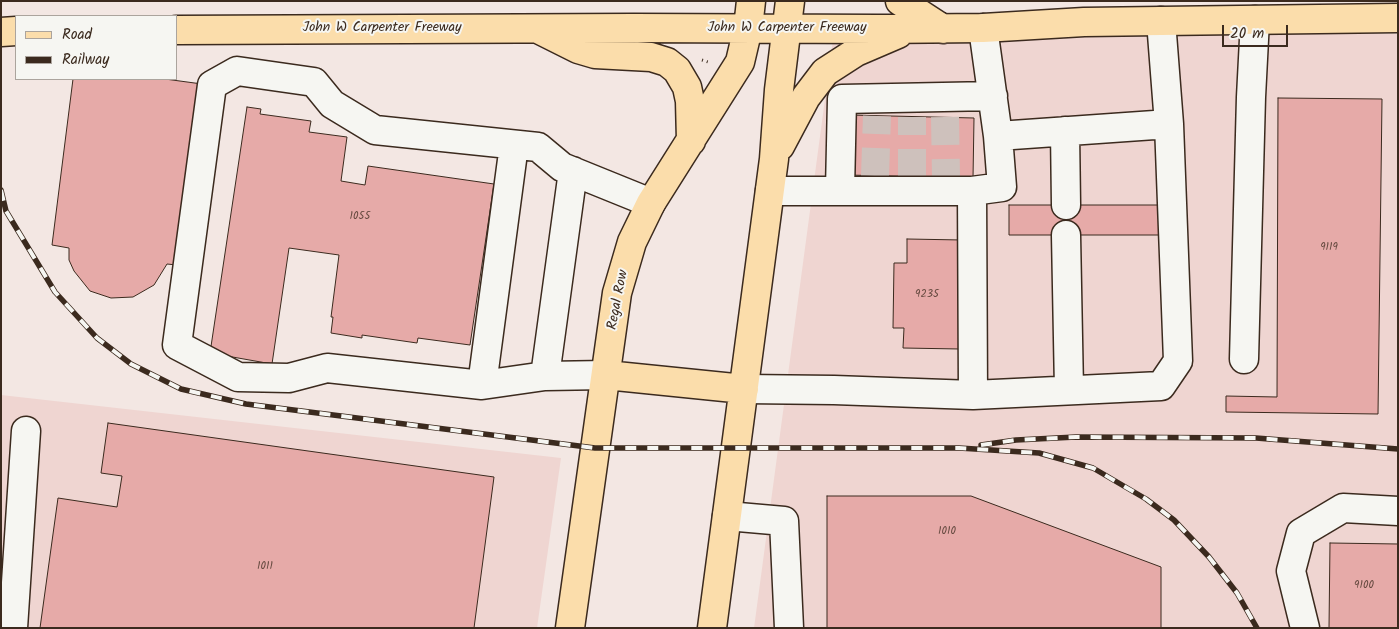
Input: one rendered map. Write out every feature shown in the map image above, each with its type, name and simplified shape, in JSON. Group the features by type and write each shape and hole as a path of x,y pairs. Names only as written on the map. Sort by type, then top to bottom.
{"main road":[{"name":"Regal Row","path":"570,628 617,293 632,242 651,203 740,62 748,28 751,1"},
{"path":"712,628 774,159 790,1"},
{"path":"900,1 943,29"},
{"name":"John W Carpenter Freeway","path":"178,30 536,28 943,29 1161,20 1398,18"},
{"path":"536,28 578,49 596,54 652,57 667,62 677,70 687,87 690,101 691,141"},
{"path":"774,159 806,97 825,72 856,52 911,29"},
{"path":"1,32 15,32"},
{"path":"606,375 744,389"}],"lane":[{"path":"744,389 973,395 1161,386 1178,362 1169,124 1161,20"},
{"path":"1244,359 1251,97 1255,20"},
{"path":"770,191 840,190 875,183 1002,187 998,136 983,28"},
{"path":"606,375 545,376 482,385 327,368 289,378 238,378 177,345 212,84 237,70 314,82 332,104 375,130 538,147 562,167 651,203"},
{"path":"840,190 842,99 878,107 945,107 993,96"},
{"path":"998,136 1169,124"},
{"path":"1065,131 1066,205"},
{"path":"482,385 514,145"},
{"path":"545,376 573,171"},
{"path":"955,186 973,395"},
{"path":"1066,235 1069,390"},
{"path":"13,628 26,431"},
{"path":"1305,628 1291,571 1301,533 1343,508 1398,511"},
{"path":"727,516 784,521 789,628"}],"path":[{"path":"702,60 712,64"}],"shaded area":[{"path":"834,32 1398,34 1398,628 754,628"},
{"path":"1,395 561,458 537,628 1,628"}],"building":[{"path":"73,80 172,80 202,84 177,265 167,264 154,285 133,297 111,298 90,291 74,271 69,260 69,248 52,245"},
{"path":"1278,98 1382,99 1378,414 1226,412 1226,396 1277,397"},
{"path":"247,107 261,109 260,114 311,121 309,132 347,137 341,181 365,185 368,166 494,184 470,345 418,338 417,343 362,335 362,338 331,333 333,317 331,317 339,255 289,248 272,364 210,353"},
{"path":"849,115 974,118 973,178 847,175"},
{"path":"1009,205 1160,205 1160,235 1009,235"},
{"path":"907,239 962,240 960,349 903,348 904,328 893,328 894,263 907,263"},
{"path":"108,423 494,477 474,628 40,628 58,498 117,507 122,476 101,473"},
{"path":"827,496 971,496 1161,567 1161,628 827,628"},
{"path":"1330,543 1398,544 1398,628 1329,628"}],"tunnel":[{"path":"875,176 877,116"},
{"path":"912,117 912,177"},
{"path":"945,117 946,177"}],"railway":[{"path":"1,190 6,211 55,292 97,338 131,364 181,389 246,404 595,448 959,448 1039,453 1093,468 1146,499 1174,520 1209,557 1237,593 1257,628"},
{"path":"981,445 1016,440 1076,437 1256,438 1398,449"}]}
